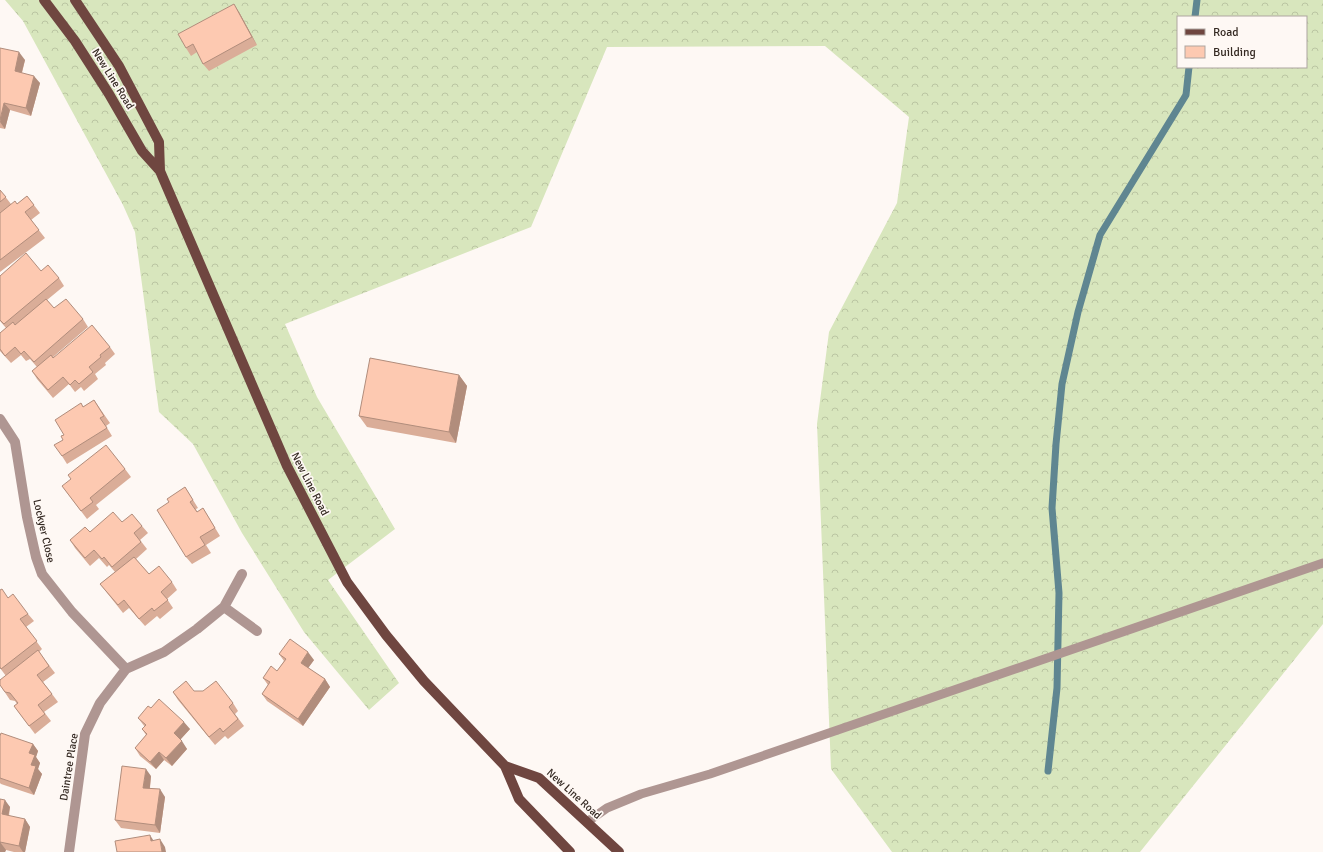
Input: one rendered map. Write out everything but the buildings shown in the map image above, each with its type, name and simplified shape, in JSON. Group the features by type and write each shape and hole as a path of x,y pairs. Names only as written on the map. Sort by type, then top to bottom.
{"main road":[{"name":"New Line Road","path":"44,0 88,61 142,151 160,171 287,466 347,582 386,635 424,681 505,766 519,799 570,852"},
{"name":"New Line Road","path":"75,0 119,66 159,142 160,171"},
{"name":"New Line Road","path":"505,766 539,778 619,852"}],"street":[{"name":"Lockyer Close","path":"0,419 15,442 27,518 36,557 42,574 72,612 126,669"},
{"name":"Daintree Place","path":"69,852 85,734 100,703 126,669 164,652 197,629 224,607 242,574"},
{"path":"224,607 256,630"}],"lane":[{"path":"587,822 608,808 641,794 710,774 1323,563"}],"green space":[{"path":"5,0 1323,0 1323,624 1140,852 892,852 831,769 817,424 829,332 897,203 909,117 825,46 607,47 531,227 285,324 317,397 395,529 328,580 399,683 369,710 304,632 242,533 193,444 159,412 135,232 123,205 23,21"}],"waterway":[{"path":"1195,16 1197,0"},
{"path":"1048,771 1057,688 1059,593 1052,508 1062,384 1078,312 1100,235 1186,95 1189,68"}]}
